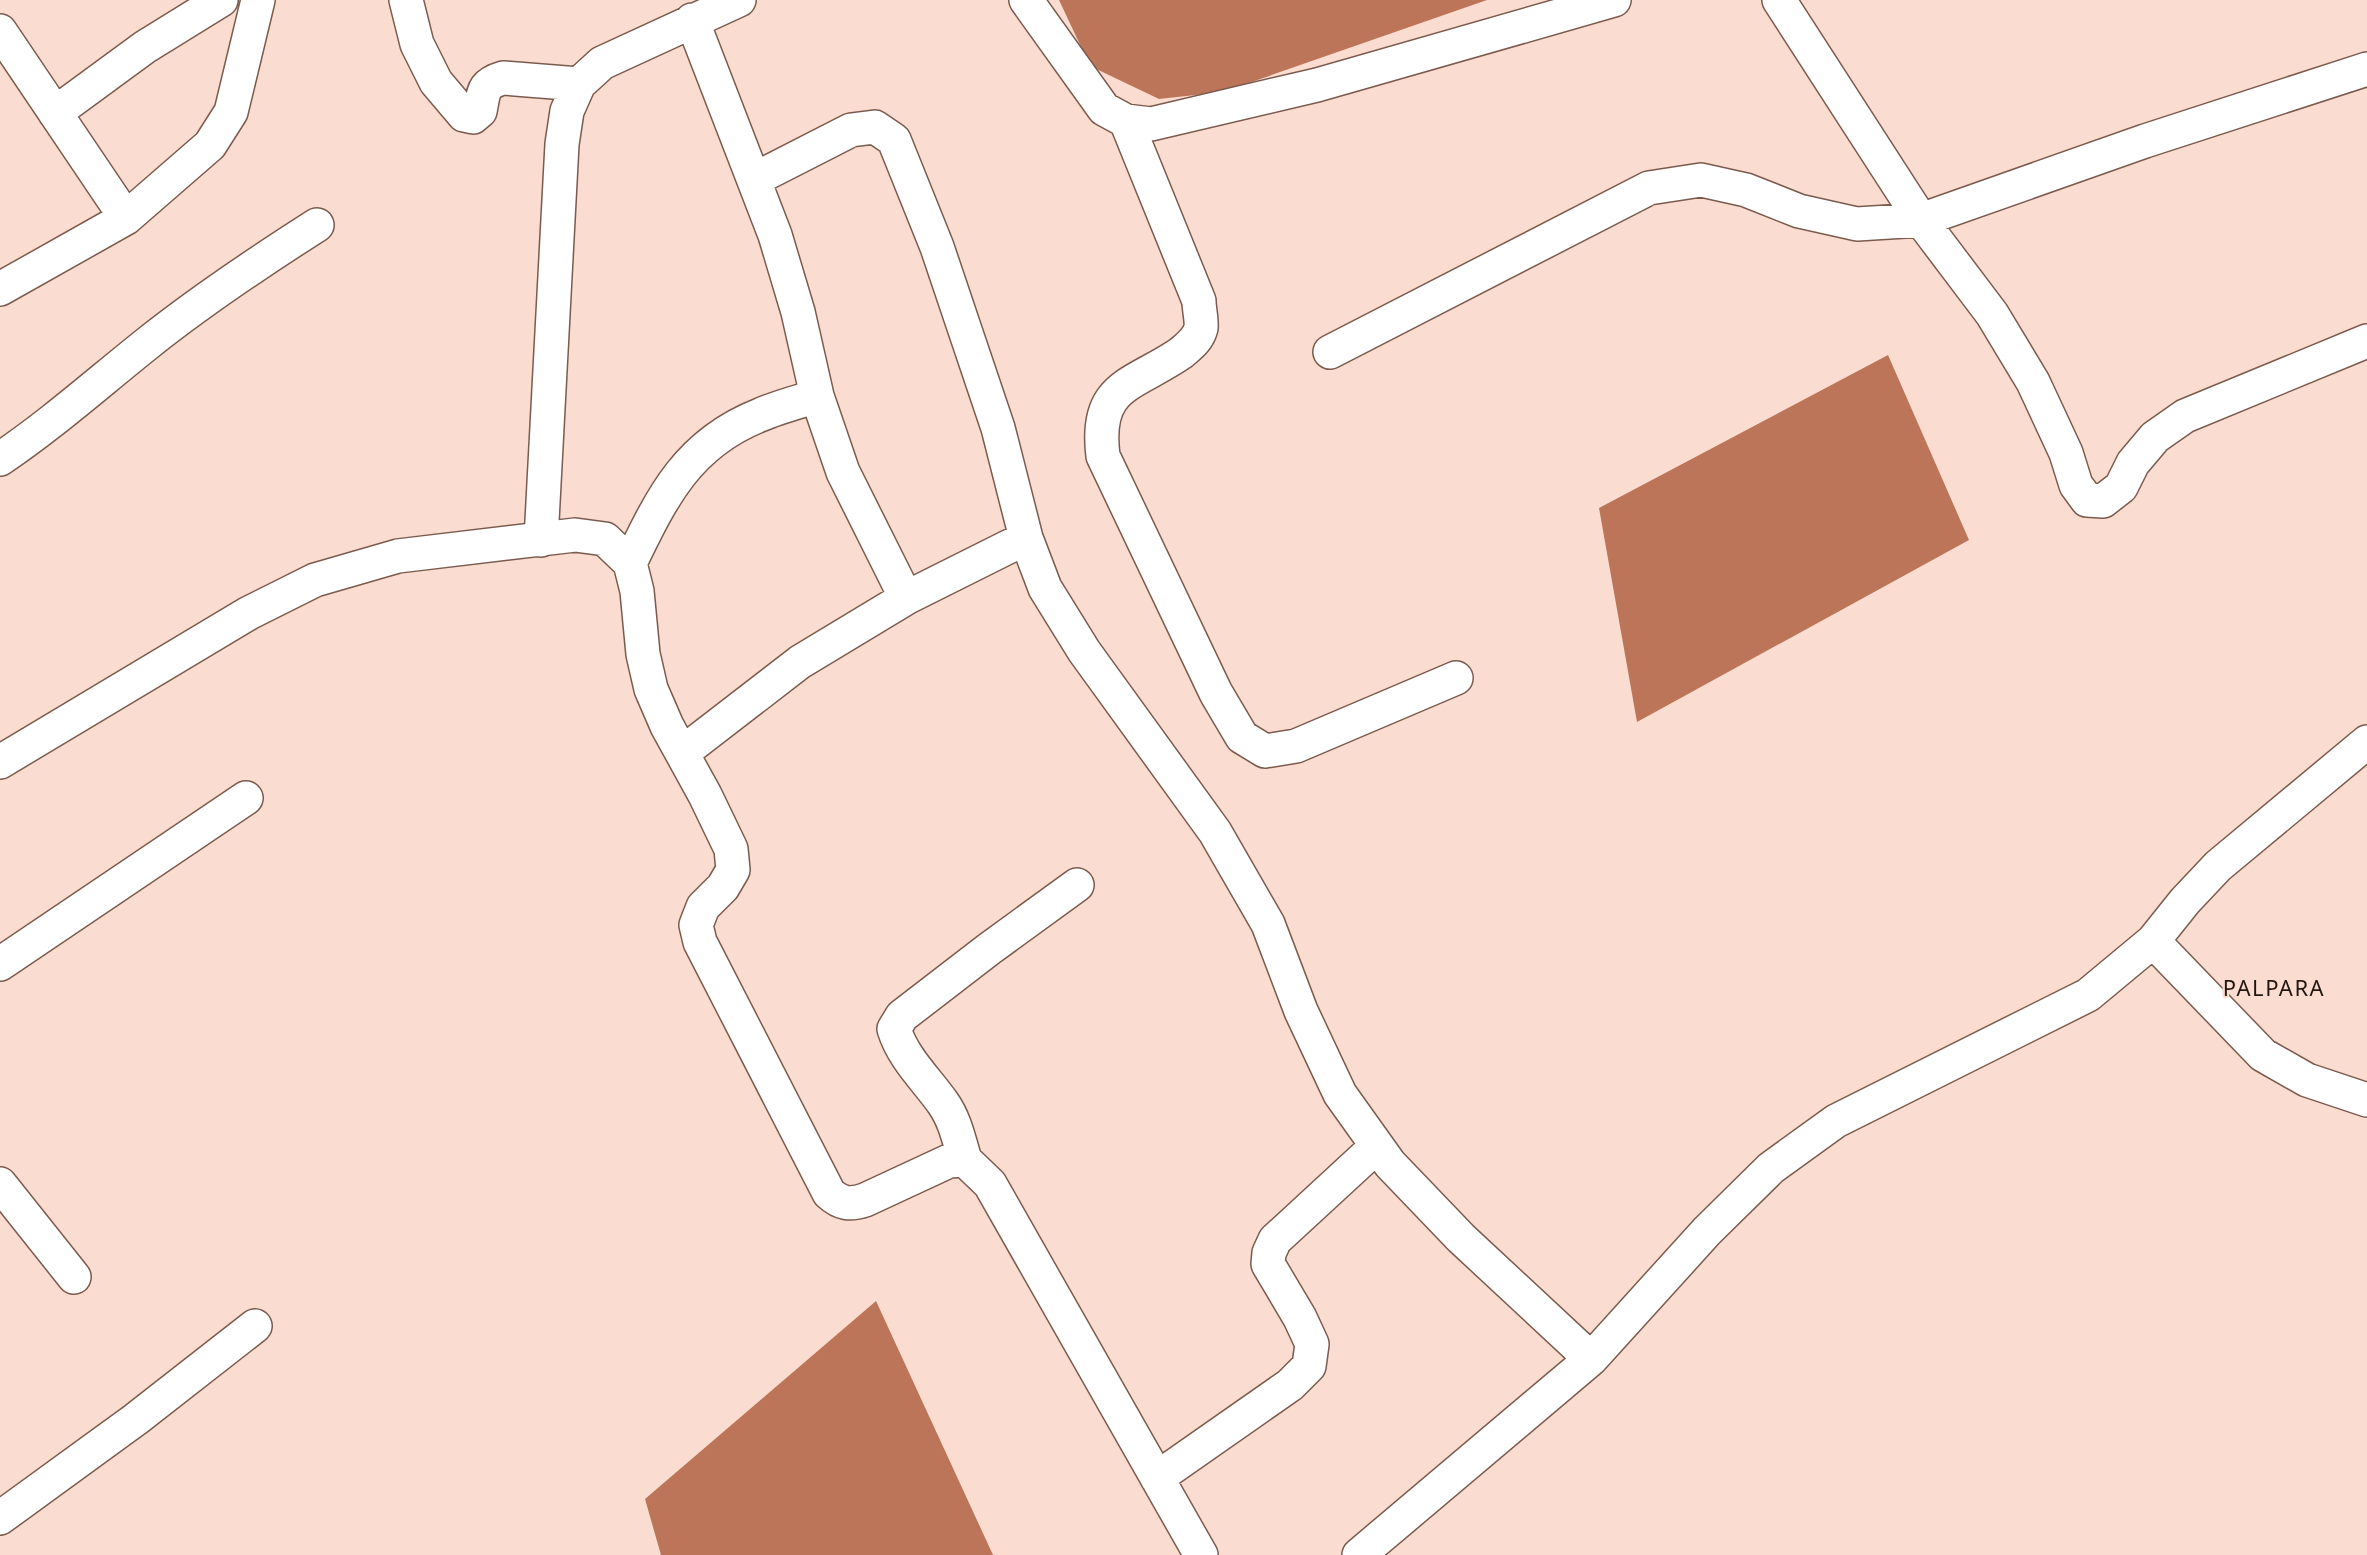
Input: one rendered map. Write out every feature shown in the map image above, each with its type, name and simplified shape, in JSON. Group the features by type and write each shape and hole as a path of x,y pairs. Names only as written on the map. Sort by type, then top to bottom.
{"street":[{"path":"55,113 145,47 221,0"},
{"path":"0,289 126,218 210,145 231,112 258,0"},
{"path":"406,0 417,44 436,82 464,115 473,117 480,111 484,90 491,82 503,78 579,84"},
{"path":"541,540 562,144 567,111 579,84 602,63 739,0"},
{"path":"1026,0 1104,109 1126,121 1151,124 1317,85 1614,0"},
{"path":"1779,0 1921,220 1992,314 2033,382 2066,453 2076,485 2086,500 2103,501 2112,494 2121,486 2133,464 2155,437 2185,416 2367,341"},
{"path":"692,20 755,179 798,312 817,396 843,472 906,598"},
{"path":"0,31 126,218"},
{"path":"1330,352 1649,188 1701,180 1746,190 1799,211 1857,224 1921,220 2145,141 2367,69"},
{"path":"1126,121 1199,301 1201,328 1193,344 1128,383 1110,401 1100,432 1103,456 1216,693 1242,737 1265,751 1296,746 1456,678"},
{"path":"755,179 851,130 875,127 894,140 937,247 998,429 1026,538 1045,588 1084,651 1215,832 1268,924 1301,1011 1340,1094 1390,1164 1461,1238 1591,1359"},
{"path":"0,459 42,430 148,343 225,284 317,225"},
{"path":"630,563 657,506 683,468 716,438 759,415 817,396"},
{"path":"0,762 249,613 315,580 398,556 575,535 605,539 630,563 637,591 643,654 651,689 667,726 731,849 733,870 723,887 703,907 696,925 700,942 829,1193 839,1202 852,1205 949,1161 964,1160"},
{"path":"682,753 800,662 906,598 1026,538"},
{"path":"1359,1555 1591,1359 1707,1231 1771,1168 1836,1121 2088,995 2153,941 2185,901 2218,866 2367,742"},
{"path":"0,964 246,798"},
{"path":"1077,885 902,1016 894,1029 899,1046 944,1105 957,1130 964,1160 990,1184 1201,1555"},
{"path":"2153,941 2263,1055 2307,1080 2367,1100"},
{"path":"1157,1478 1290,1385 1309,1366 1312,1344 1269,1264 1269,1253 1275,1240 1377,1146"},
{"path":"0,1184 74,1277"},
{"path":"0,1518 136,1419 255,1326"}],"shaded area":[{"path":"1059,0 1487,0 1223,92 1159,99 1090,66"},
{"path":"1888,355 1969,540 1637,722 1599,508"},
{"path":"876,1301 993,1555 661,1555 645,1499"}],"district":[{"name":"PALPARA","path":"2274,987"}]}
